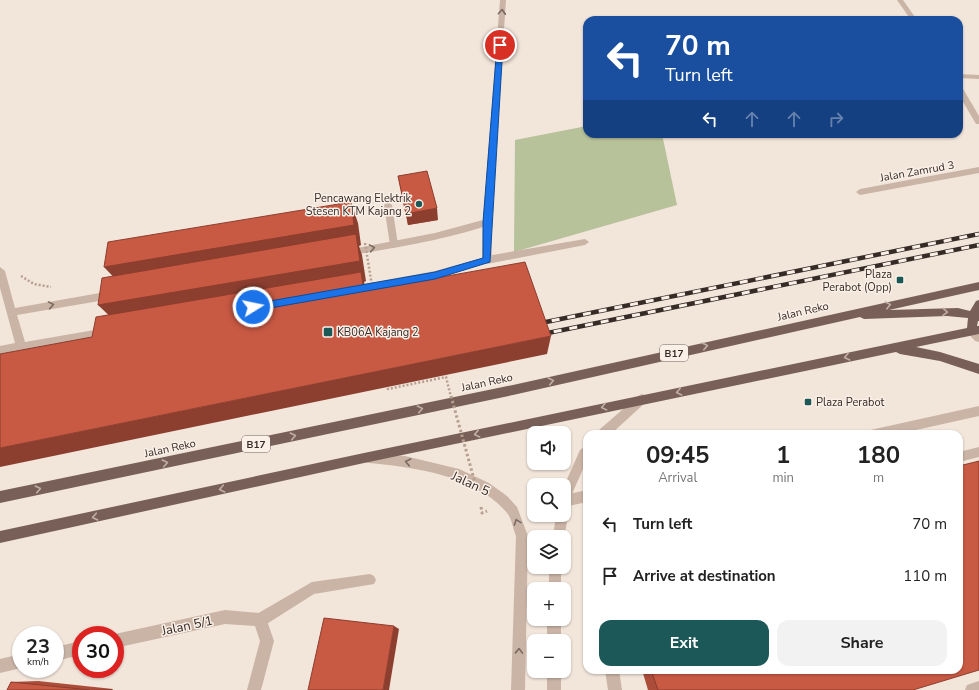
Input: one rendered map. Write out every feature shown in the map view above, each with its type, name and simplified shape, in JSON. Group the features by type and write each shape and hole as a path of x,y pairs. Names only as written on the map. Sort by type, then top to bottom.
{"main road":[{"name":"Jalan Reko","path":"0,497 505,392 979,286"},
{"path":"0,537 642,399 886,349 977,333 976,316 979,304"},
{"path":"836,317 933,312 958,312 976,316"},
{"path":"886,349 925,352 957,360 979,369"}],"street":[{"path":"487,260 487,222 503,0"},
{"path":"900,0 911,16"},
{"path":"963,76 979,77"},
{"path":"963,96 979,122"},
{"name":"Jalan Zamrud 3","path":"860,192 979,170"},
{"path":"388,206 394,245"},
{"path":"340,254 462,231 487,222"},
{"path":"343,292 435,275 487,260 585,242"},
{"path":"0,275 21,346"},
{"path":"12,312 121,293"},
{"path":"0,350 118,330"},
{"path":"607,430 642,399"},
{"path":"893,430 979,411"},
{"path":"963,456 979,452"},
{"path":"571,484 583,456"},
{"name":"Jalan 5","path":"364,458 405,461 460,475 486,487 513,511 522,536 518,690"},
{"path":"571,499 583,497"},
{"path":"254,690 267,641 260,620 312,588 370,580"},
{"name":"Jalan 5/1","path":"124,639 225,617 260,620"},
{"path":"0,666 12,663"},
{"path":"613,674 615,690"},
{"path":"554,678 554,690"},
{"path":"972,690 979,688"}],"path":[{"path":"365,243 373,297"},
{"path":"20,272 22,278 34,284 49,287 56,286"},
{"path":"387,381 388,389 446,377 477,490"},
{"path":"482,512 487,511"}],"green space":[{"path":"583,127 583,138 663,138 677,205 514,252 515,140"}],"building":[{"name":"Pencawang Elektrik Stesen KTM Kajang 2","path":"427,171 437,208 406,214 398,176"},
{"path":"351,202 354,225 104,267 108,242"},
{"path":"356,234 360,261 98,305 102,278"},
{"name":"KB06A Kajang 2","path":"525,262 551,336 0,448 0,354 92,337 96,317 361,272 364,291"},
{"path":"979,461 979,670 913,690 658,690 652,674 963,674 963,465"},
{"path":"324,618 394,626 383,690 308,690"},
{"path":"11,682 90,690 7,690"}],"railway":[{"path":"536,324 979,234"},
{"path":"538,335 979,245"}],"place":[{"name":"Pencawang Elektrik Stesen KTM Kajang 2","path":"419,204"},
{"name":"Plaza Perabot (Opp)","path":"900,280"},
{"name":"KB06A Kajang 2","path":"328,332"},
{"name":"Plaza Perabot","path":"808,402"}],"route":[{"path":"253,307 435,275 487,260 487,222 497,103 500,45"}]}
